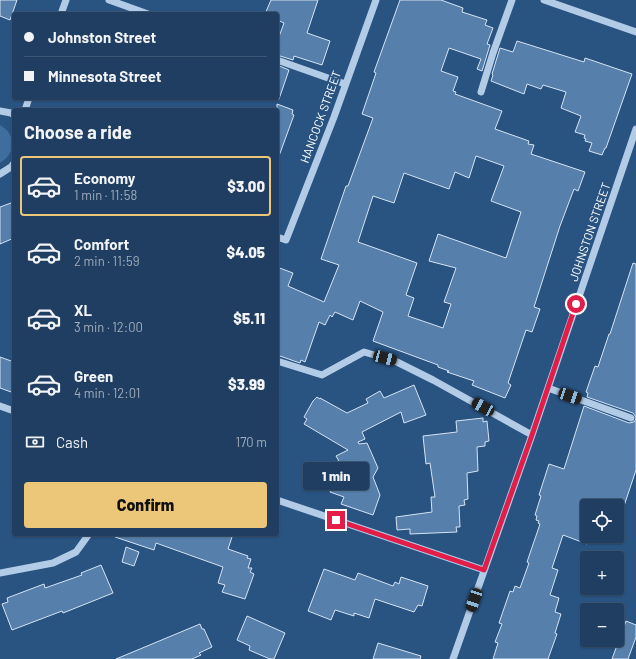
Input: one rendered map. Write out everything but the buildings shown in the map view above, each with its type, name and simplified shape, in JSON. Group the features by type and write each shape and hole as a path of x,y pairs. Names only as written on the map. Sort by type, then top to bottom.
{"street":[{"path":"62,12 66,0"},
{"path":"109,0 142,12"},
{"name":"HANCOCK STREET","path":"279,238 286,240 334,117 376,0"},
{"path":"481,92 493,52 512,0"},
{"path":"544,0 636,32"},
{"path":"279,61 345,84"},
{"path":"0,111 12,114"},
{"name":"JOHNSTON STREET","path":"453,659 532,435 636,129"},
{"path":"0,174 12,166"},
{"path":"279,362 322,375 364,352 395,361 433,380 532,435"},
{"path":"548,388 631,418"},
{"path":"0,406 12,410"},
{"path":"279,501 484,570"},
{"path":"0,573 53,563 76,552 88,536"}],"shaded area":[{"path":"0,125 6,129 12,139 12,149 0,163"}],"route":[{"path":"336,520 484,570 532,435 576,304"}]}
